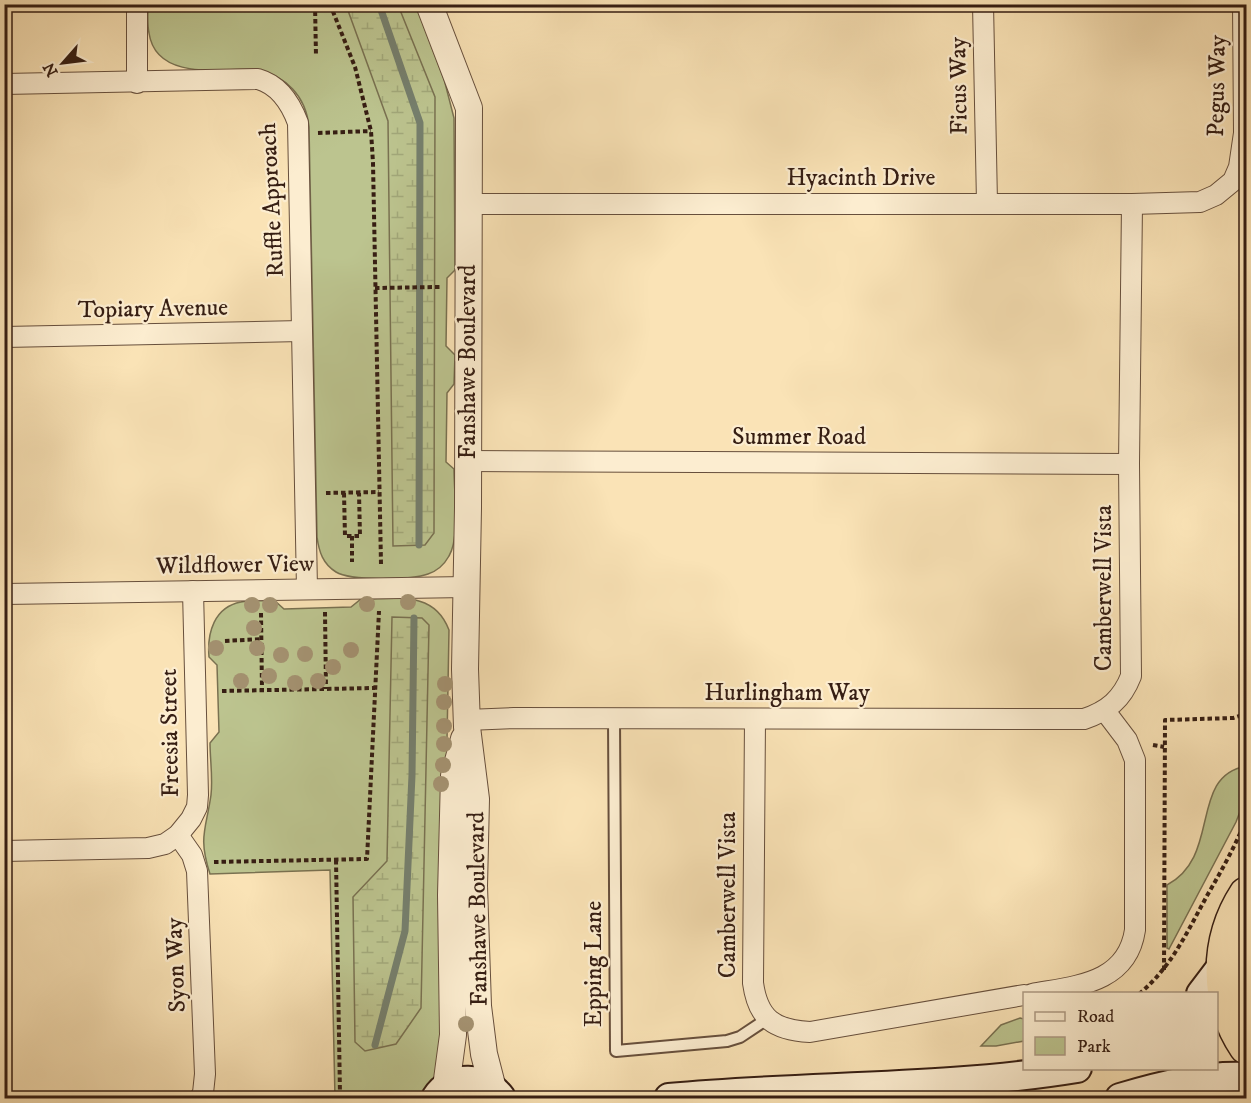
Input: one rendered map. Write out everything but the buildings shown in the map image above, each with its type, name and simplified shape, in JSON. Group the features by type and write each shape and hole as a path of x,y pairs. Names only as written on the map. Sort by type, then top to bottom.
{"highway":[{"path":"1246,894 1229,929 1223,965 1226,1001 1238,1034 1246,1047"}],"main road":[{"path":"1202,992 1223,965"},
{"path":"669,1098 962,1082 1024,1077 1065,1070"},
{"path":"1120,1098 1146,1090 1222,1076 1246,1077"},
{"path":"441,1093 457,1082 470,1080 482,1083 502,1095"}],"street":[{"path":"137,4 137,82"},
{"name":"Fanshawe Boulevard","path":"429,4 469,108 465,669 467,724 476,799 474,886 478,1006 484,1053 502,1095"},
{"name":"Ficus Way","path":"983,4 987,203"},
{"name":"Pegus Way","path":"1239,168 1244,133 1243,4"},
{"name":"Ruffle Approach","path":"4,84 258,79 278,90 287,101 298,123 307,589"},
{"name":"Hyacinth Drive","path":"468,204 1191,203 1208,199 1224,190 1233,181 1239,168"},
{"name":"Camberwell Vista","path":"1105,711 1123,695 1131,676 1132,204"},
{"name":"Topiary Avenue","path":"4,338 302,332"},
{"name":"Summer Road","path":"468,461 1130,464"},
{"name":"Wildflower View","path":"4,594 467,587"},
{"name":"Freesia Street","path":"178,835 191,819 197,807 198,795 193,591"},
{"path":"1038,992 1091,983 1110,972 1123,960 1133,942 1135,930 1135,760 1127,740 1105,711"},
{"name":"Hurlingham Way","path":"467,724 514,718 1084,719 1105,711"},
{"name":"Camberwell Vista","path":"755,719 753,983 758,1003 767,1019"},
{"name":"Fanshawe Boulevard","path":"441,1093 453,1035 451,895 454,776 467,724"},
{"path":"4,851 148,848 165,844 178,835"},
{"name":"Syon Way","path":"178,835 192,855 197,871 205,1074 203,1093 200,1098"},
{"path":"767,1019 778,1027 810,1032 1023,995"}],"lane":[{"name":"Epping Lane","path":"614,718 616,1051 727,1041 740,1036 767,1019"}],"path":[{"path":"315,4 316,56"},
{"path":"330,4 355,67 370,131 381,564"},
{"path":"318,133 370,131"},
{"path":"375,288 440,287"},
{"path":"319,493 379,492"},
{"path":"344,493 345,536 360,536 359,493"},
{"path":"352,536 352,562"},
{"path":"211,862 367,859 379,611"},
{"path":"326,612 326,689"},
{"path":"261,613 262,690"},
{"path":"225,640 262,639"},
{"path":"222,691 375,688"},
{"path":"1164,970 1165,720 1233,718 1246,714"},
{"path":"1153,745 1164,747"},
{"path":"1140,992 1164,970 1184,940 1232,853 1246,820"},
{"path":"336,860 340,1094"}],"green space":[{"path":"148,5 416,5 444,79 454,118 455,270 447,278 446,346 455,355 454,384 447,393 446,462 454,469 455,527 449,556 443,565 428,574 381,579 343,575 328,565 319,548 309,127 304,106 293,89 267,72 256,69 192,69 164,59 154,48 149,33"},
{"path":"346,5 398,5 435,97 434,533 425,545 393,546 388,121"},
{"path":"400,598 424,603 434,608 449,630 441,1072 425,1093 413,1098 335,1098 330,870 210,874 204,851 204,834 212,789 210,743 219,732 217,665 209,657 209,639 218,615 232,605 249,601 275,601 284,609 351,607 361,599"},
{"path":"392,617 422,618 429,625 421,1008 396,1044 365,1051 355,1042 353,897 387,861"},
{"path":"1246,766 1246,796 1236,822 1169,949 1167,948 1167,885 1184,872 1194,856 1217,785 1228,773"},
{"path":"1023,1019 1023,1041 981,1046 1001,1025"}],"waterway":[{"path":"379,4 420,123 419,545"},
{"path":"375,1045 405,931 412,775 414,618"}]}
